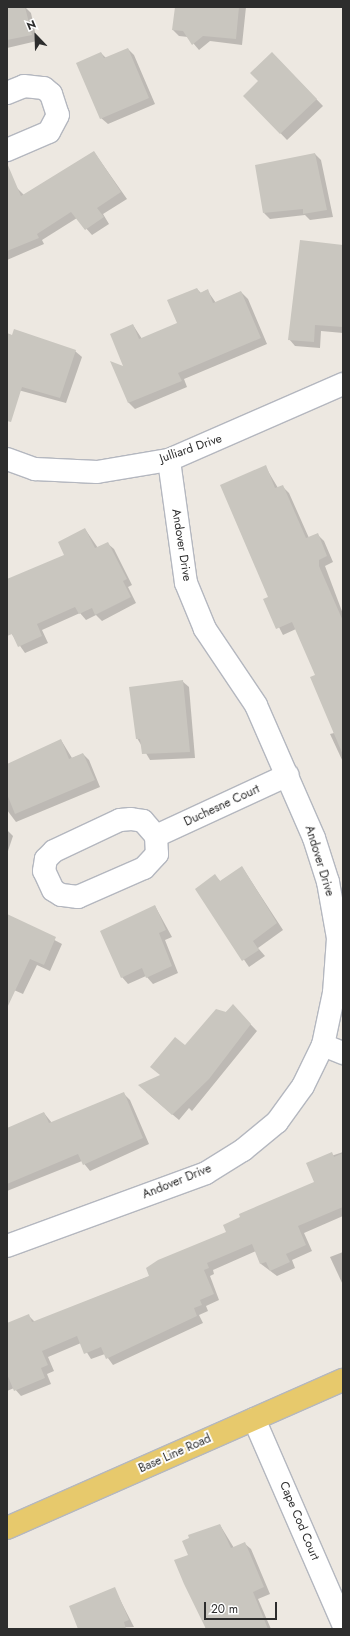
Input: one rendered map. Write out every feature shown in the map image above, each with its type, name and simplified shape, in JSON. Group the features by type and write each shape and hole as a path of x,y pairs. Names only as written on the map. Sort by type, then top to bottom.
{"main road":[{"name":"Base Line Road","path":"7,1528 343,1380"}],"street":[{"path":"7,93 24,86 44,88 53,99 58,115 49,132 7,150"},
{"name":"Julliard Drive","path":"7,459 35,469 97,472 169,460 343,384"},
{"name":"Andover Drive","path":"7,1246 206,1173 243,1150 277,1122 303,1086 323,1045 334,993 338,938 317,845 288,775 256,705 205,629 186,583 169,460"},
{"name":"Duchesne Court","path":"156,836 288,775"},
{"path":"131,819 143,821 156,836 157,854 144,868 78,897 61,895 48,883 44,871 46,859 63,844 131,819"},
{"path":"323,1045 343,1053"},
{"name":"Cape Cod Court","path":"254,1419 343,1624"}],"building":[{"path":"7,7 25,7 32,35 7,40"},
{"path":"175,7 239,7 236,39 203,36 192,45 183,31 172,30"},
{"path":"128,48 149,98 100,119 76,63 101,52 104,58"},
{"path":"272,52 317,99 280,134 243,96 258,81 250,73"},
{"path":"94,151 121,192 97,208 104,217 85,230 71,212 37,234 39,238 7,251 7,163 21,196"},
{"path":"315,153 327,210 303,214 303,209 263,213 255,165"},
{"path":"300,240 343,245 343,327 315,325 314,342 288,340"},
{"path":"197,288 200,293 208,289 213,303 241,291 261,338 178,373 182,381 128,403 110,361 123,366 110,334 133,324 139,339 177,323 167,300"},
{"path":"14,329 76,350 60,398 22,387 11,422 7,421 7,333 12,335"},
{"path":"266,465 275,488 283,485 306,538 318,533 327,556 319,560 319,566 343,621 343,755 310,677 315,675 292,622 276,629 263,599 268,597 220,485"},
{"path":"85,528 95,548 108,542 127,579 123,581 131,597 95,615 92,608 79,614 75,607 37,624 42,636 18,647 12,634 7,636 7,579 64,555 58,542"},
{"path":"183,680 190,752 142,754 140,739 136,739 129,687"},
{"path":"61,739 69,759 83,753 95,780 15,814 7,794 7,764"},
{"path":"242,866 277,923 253,941 259,950 242,961 195,889 215,874 220,881"},
{"path":"155,905 166,930 159,933 172,966 146,978 142,968 121,978 100,931"},
{"path":"7,914 56,937 44,965 30,959 7,1008"},
{"path":"233,1004 251,1024 209,1079 172,1115 138,1085 160,1075 150,1067 175,1037 185,1045 216,1009 226,1012"},
{"path":"124,1092 143,1138 83,1165 78,1154 7,1184 7,1128 44,1112 49,1123"},
{"path":"332,1152 334,1157 343,1153 343,1207 298,1226 306,1245 286,1254 290,1262 270,1271 266,1262 260,1264 252,1244 207,1263 209,1268 204,1270 214,1294 200,1300 202,1305 194,1308 197,1316 106,1359 101,1347 84,1354 77,1336 42,1351 48,1365 41,1368 45,1378 14,1391 7,1374 7,1323 29,1314 32,1322 149,1276 146,1268 158,1260 226,1232 223,1225 240,1217 239,1214 314,1182 306,1163"},
{"path":"220,1524 231,1548 245,1542 264,1587 253,1592 268,1629 206,1629 184,1584 174,1560 188,1555 182,1541 189,1538 188,1535"},
{"path":"115,1587 129,1620 124,1622 126,1629 78,1629 69,1606"}]}
